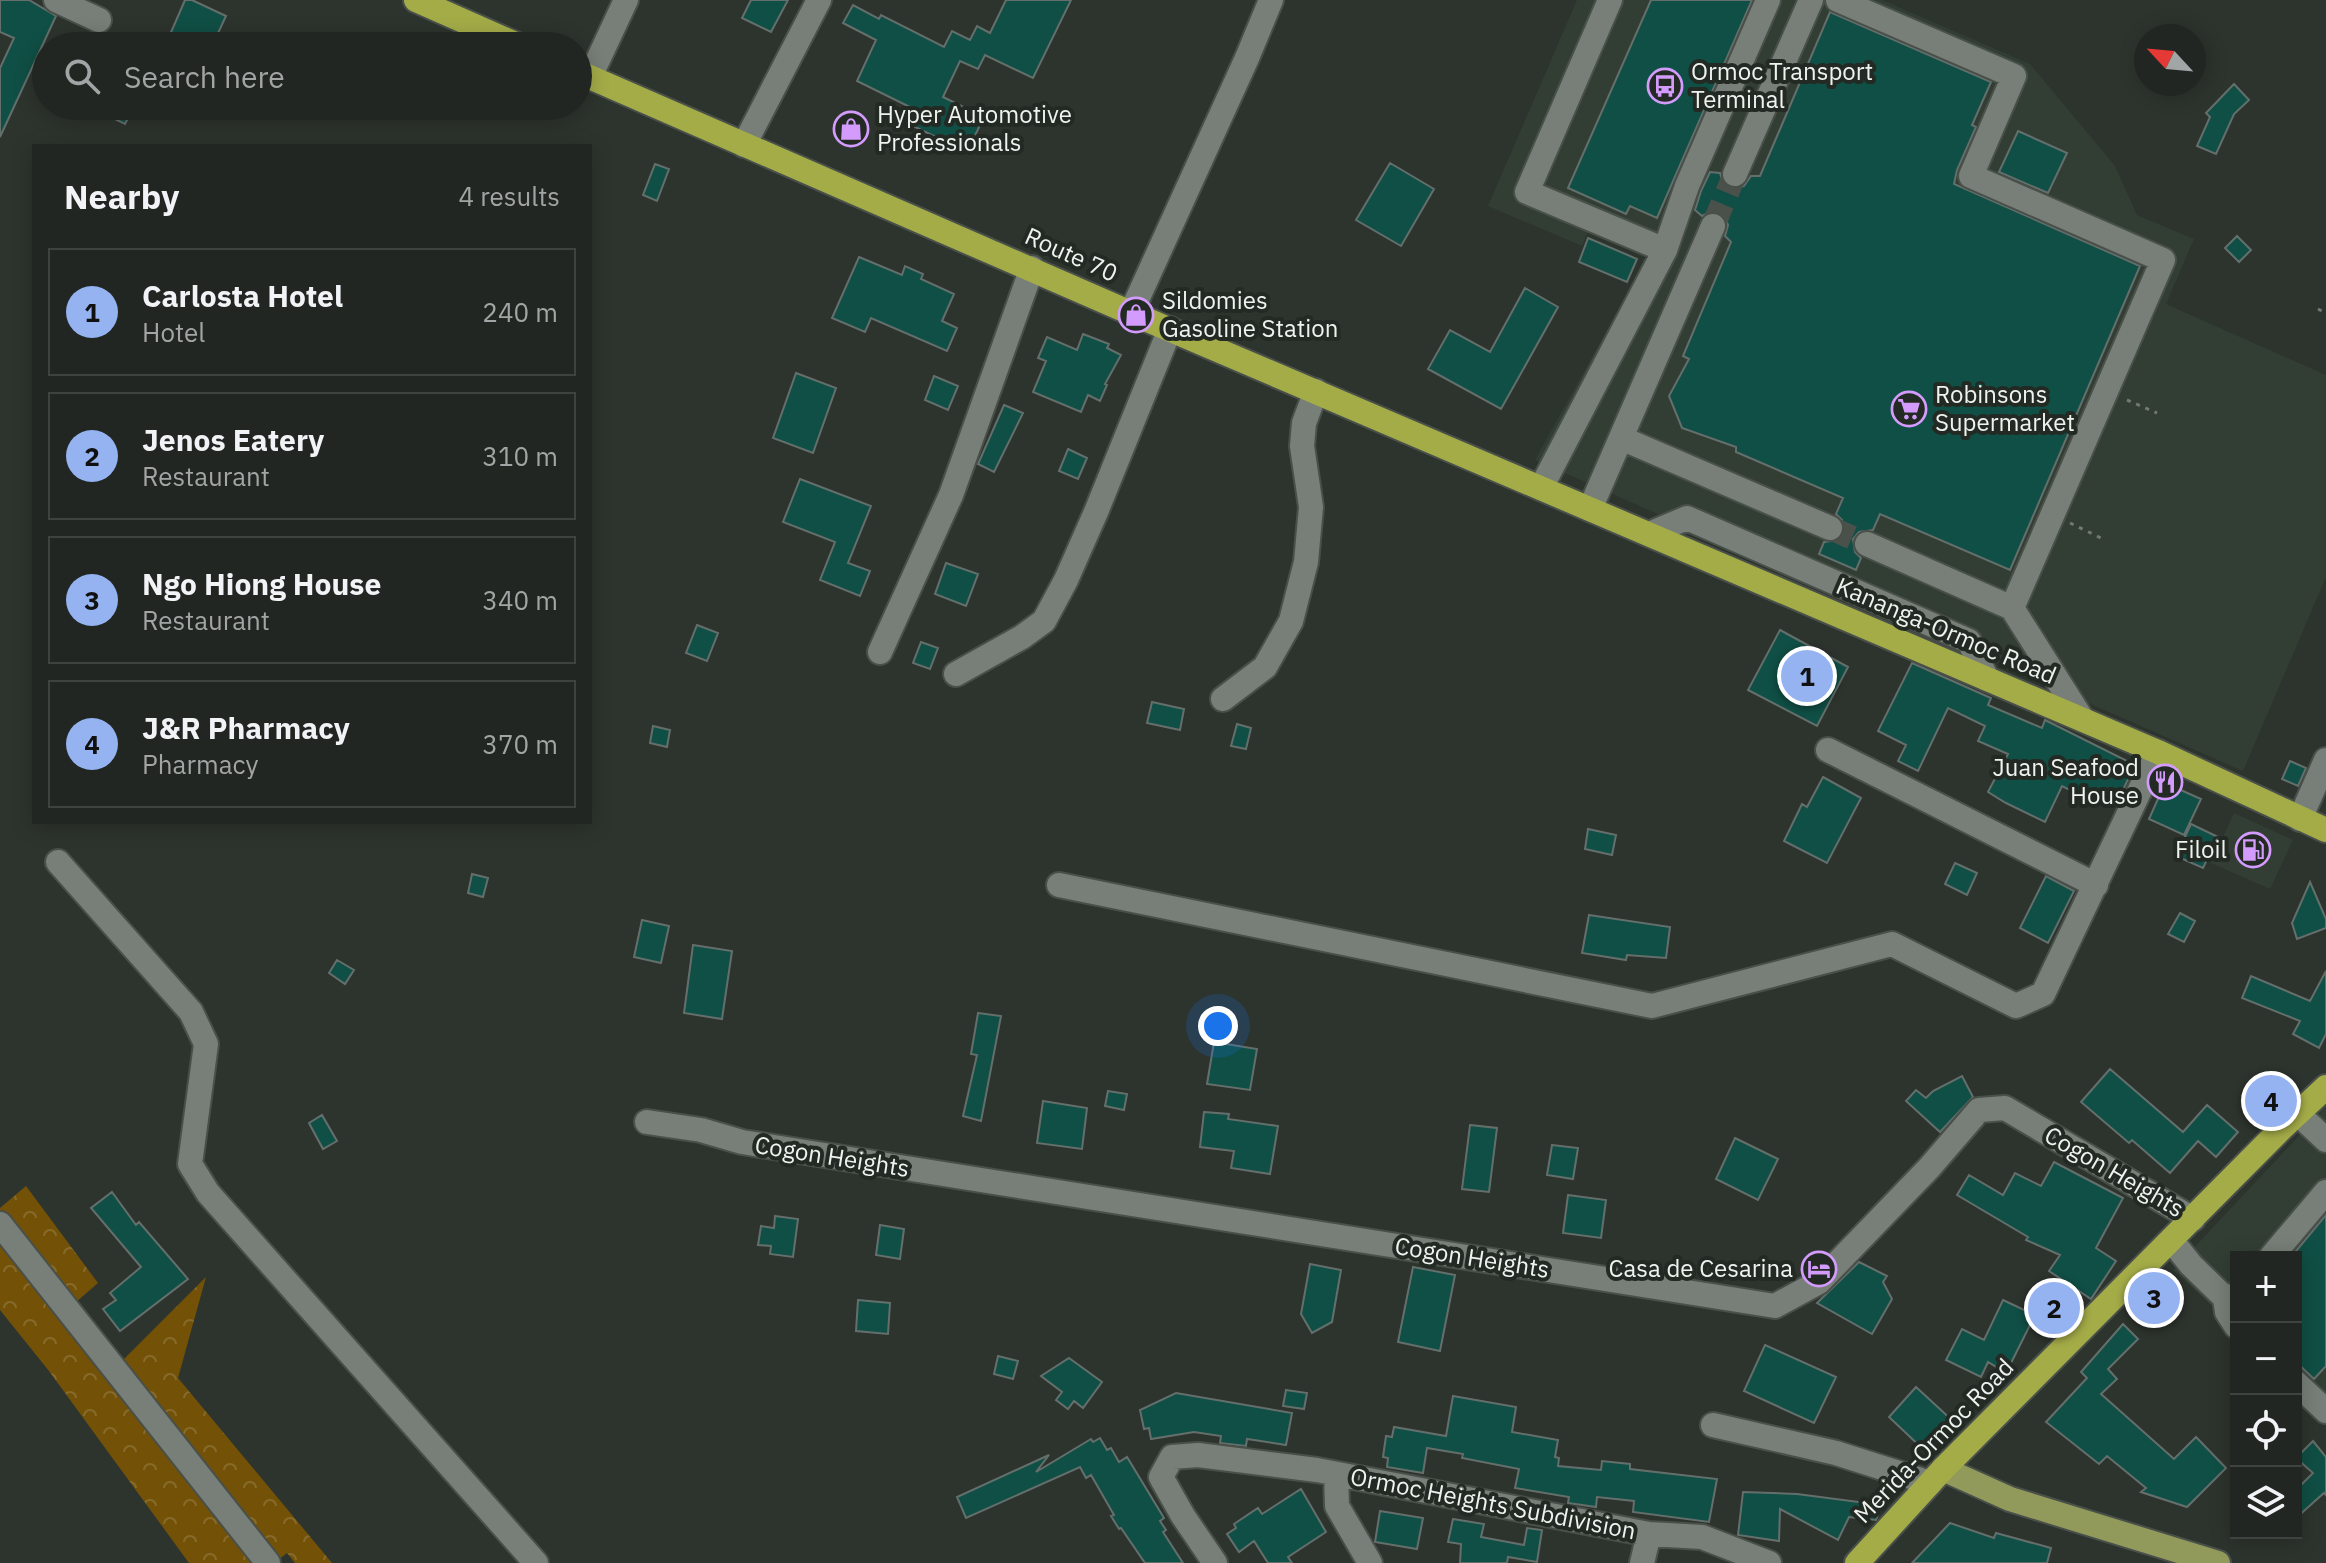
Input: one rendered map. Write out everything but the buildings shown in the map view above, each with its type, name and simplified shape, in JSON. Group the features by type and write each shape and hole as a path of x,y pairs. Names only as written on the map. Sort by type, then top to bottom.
{"highway":[{"path":"416,0 488,32"},
{"name":"Route 70","path":"592,78 1541,488"},
{"name":"Kananga-Ormoc Road","path":"1541,488 2158,752 2326,830"},
{"path":"2300,819 2326,845"},
{"name":"Merida-Ormoc Road","path":"1857,1563 1936,1476 2325,1088"}],"main road":[{"path":"1936,1476 2218,1563"}],"street":[{"path":"56,0 99,20"},
{"path":"592,60 626,0"},
{"path":"744,145 819,0"},
{"path":"1131,313 1271,0"},
{"path":"1610,0 1527,192 1665,250"},
{"path":"1541,488 1665,250 1687,186 1768,0"},
{"path":"1735,174 1811,0"},
{"path":"1838,0 2014,76 1971,176 2163,260 2012,608"},
{"path":"1590,509 1713,226"},
{"path":"880,652 951,495 1032,268"},
{"path":"956,674 1044,621 1096,512 1170,329"},
{"path":"1223,699 1265,667 1291,621 1306,562 1311,507 1302,446 1304,423 1316,391"},
{"path":"1621,438 1830,528"},
{"path":"1867,544 2012,608 2082,719"},
{"path":"1828,750 2096,885"},
{"path":"1059,885 1652,1006 1892,944 2016,1006 2043,994 2158,752"},
{"path":"2300,819 2326,760"},
{"path":"58,862 191,1012 206,1044 190,1164 208,1193 536,1563"},
{"name":"Cogon Heights","path":"647,1122 701,1130 742,1142 1775,1306 1819,1282 1929,1168 1979,1110 2005,1108 2193,1219"},
{"path":"2297,1113 2326,1140"},
{"path":"2276,1251 2326,1192"},
{"path":"0,1224 268,1563"},
{"path":"2172,1241 2191,1265 2230,1295"},
{"path":"2302,1389 2326,1411"},
{"path":"1713,1425 1936,1476"},
{"name":"Ormoc Heights Subdivision","path":"1215,1563 1161,1477 1172,1457 1198,1455 1336,1474 1649,1534 1702,1537 1769,1563"},
{"name":"Ormoc Heights Subdivision","path":"1336,1474 1337,1506 1370,1563"},
{"name":"Ormoc Heights Subdivision","path":"1642,1563 1649,1534"}],"path":[{"path":"2318,309 2326,313"},
{"path":"2106,391 2157,413"},
{"path":"2054,516 2103,539"}],"shaded area":[{"path":"1577,0 1882,0 2030,64 2115,166 2137,215 2194,239 2166,304 2326,375 2326,577 2243,771 1535,460 1647,258 1588,232 1582,246 1488,206"},
{"path":"2234,813 2293,840 2270,889 2211,863"},
{"path":"2326,1107 2326,1411 2302,1389 2302,1251 2230,1251 2230,1322 2173,1270"}],"green space":[{"path":"26,1186 98,1283 68,1309 115,1368 206,1277 178,1378 332,1563 295,1563 287,1553 274,1563 189,1563 49,1371 0,1310 0,1208"}],"tunnel":[{"path":"1713,226 1735,174"},
{"path":"1830,528 1867,544"}],"place":[{"name":"Ormoc Transport Terminal","path":"1665,86"},
{"name":"Hyper Automotive Professionals","path":"851,129"},
{"name":"Sildomies Gasoline Station","path":"1136,315"},
{"name":"Robinsons Supermarket","path":"1909,409"},
{"name":"Carlosta Hotel","path":"1807,676"},
{"name":"Juan Seafood House","path":"2165,782"},
{"name":"Filoil","path":"2253,850"},
{"name":"J&R Pharmacy","path":"2271,1101"},
{"name":"Casa de Cesarina","path":"1819,1269"},
{"name":"Ngo Hiong House","path":"2154,1298"},
{"name":"Jenos Eatery","path":"2054,1308"}]}
